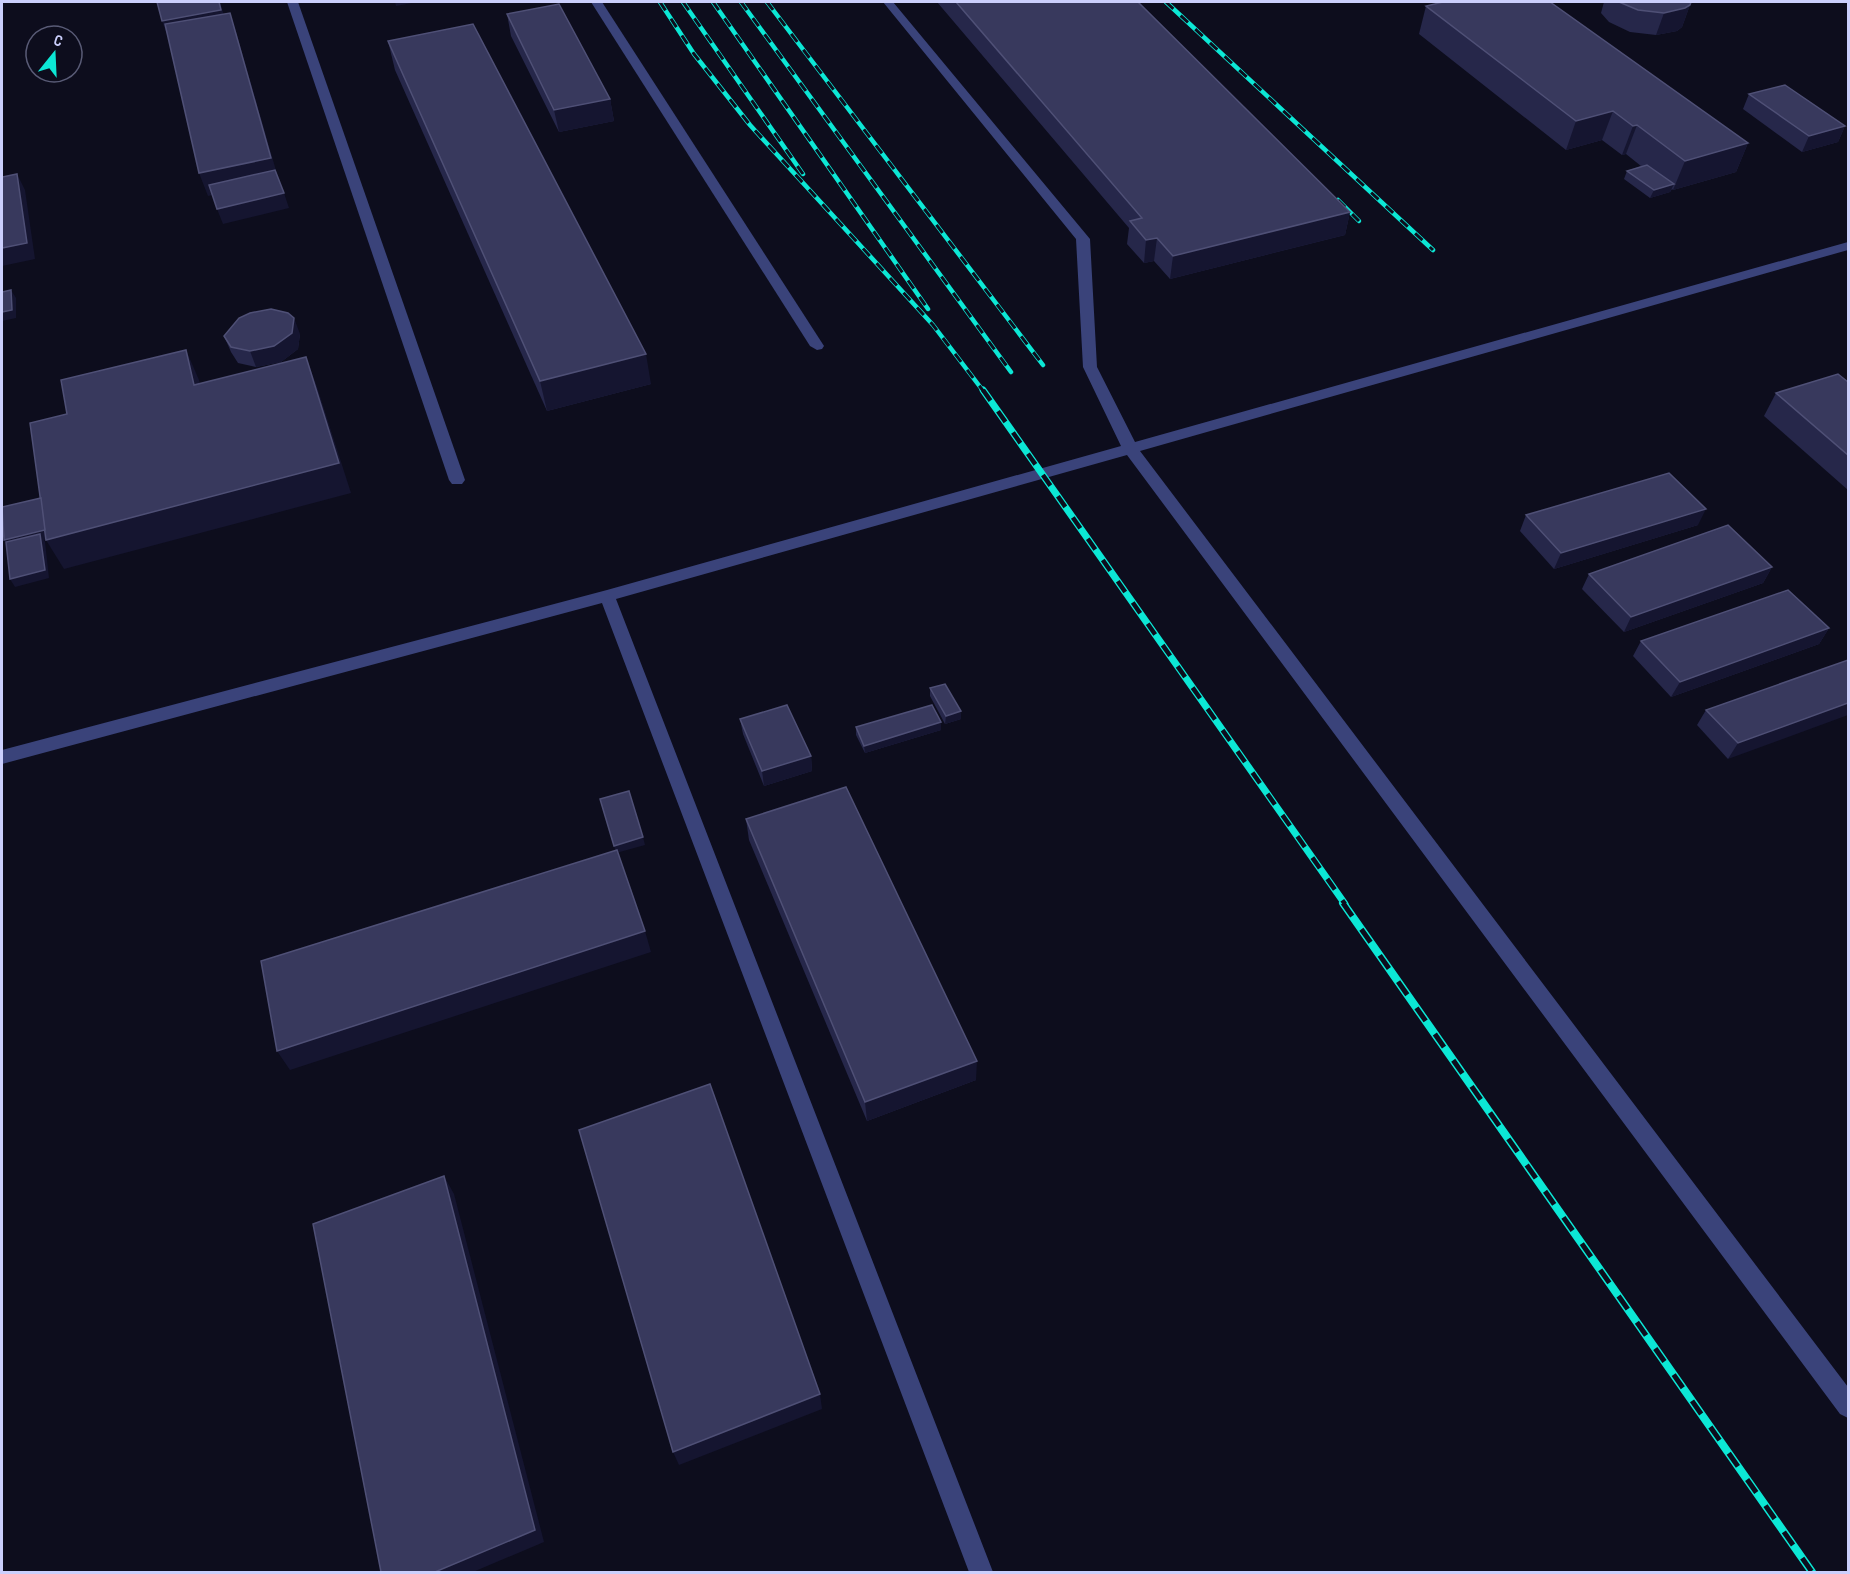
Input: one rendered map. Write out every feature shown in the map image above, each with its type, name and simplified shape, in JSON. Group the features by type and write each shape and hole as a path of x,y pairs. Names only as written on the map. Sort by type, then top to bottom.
{"lane":[{"path":"292,2 457,480"},
{"path":"596,2 817,346"},
{"path":"888,2 1083,239 1090,368 1131,450 1848,1406"},
{"path":"2,757 607,596 1848,246"},
{"path":"607,596 981,1572"}],"building":[{"path":"157,2 219,2 221,10 162,21"},
{"path":"956,2 1138,2 1350,212 1173,256 1157,238 1146,240 1130,221 1142,218"},
{"path":"1443,2 1550,2 1748,143 1685,161 1637,125 1633,126 1613,111 1576,121 1426,6"},
{"path":"1619,2 1691,2 1685,8 1664,13 1638,10"},
{"path":"559,4 610,99 554,110 507,14"},
{"path":"230,13 271,158 199,173 165,24"},
{"path":"473,24 646,354 540,381 388,41"},
{"path":"1785,85 1845,126 1809,136 1749,94"},
{"path":"1647,165 1674,184 1654,190 1627,171"},
{"path":"275,170 284,193 217,209 209,185"},
{"path":"17,174 27,243 2,248 2,177"},
{"path":"11,290 12,310 2,312 2,292"},
{"path":"271,309 288,313 294,318 292,333 274,346 250,351 231,347 224,336 239,318 250,313"},
{"path":"186,350 194,385 306,357 339,463 46,540 30,423 67,414 61,380"},
{"path":"1838,374 1848,382 1848,455 1776,393"},
{"path":"1669,473 1706,509 1561,553 1526,515"},
{"path":"41,498 45,530 4,540 2,507"},
{"path":"1728,525 1772,567 1631,617 1589,574"},
{"path":"40,534 45,570 10,579 6,542"},
{"path":"1788,590 1829,628 1680,682 1641,641"},
{"path":"1848,660 1848,703 1738,743 1706,710"},
{"path":"945,684 961,711 946,716 930,688"},
{"path":"787,705 811,756 762,771 740,719"},
{"path":"932,705 941,722 864,746 856,727"},
{"path":"846,787 977,1061 865,1102 746,819"},
{"path":"629,791 643,837 614,846 600,799"},
{"path":"617,850 645,931 277,1051 261,961"},
{"path":"710,1084 820,1394 673,1452 579,1130"},
{"path":"444,1176 535,1530 435,1572 381,1572 313,1224"}],"railway":[{"path":"660,2 694,54 750,125 933,325 984,392"},
{"path":"683,2 803,174"},
{"path":"713,2 928,309"},
{"path":"741,2 1011,372"},
{"path":"767,2 1043,365"},
{"path":"1166,2 1433,250"},
{"path":"1338,200 1359,221"},
{"path":"983,390 1345,904"},
{"path":"1343,903 1812,1572"}]}
